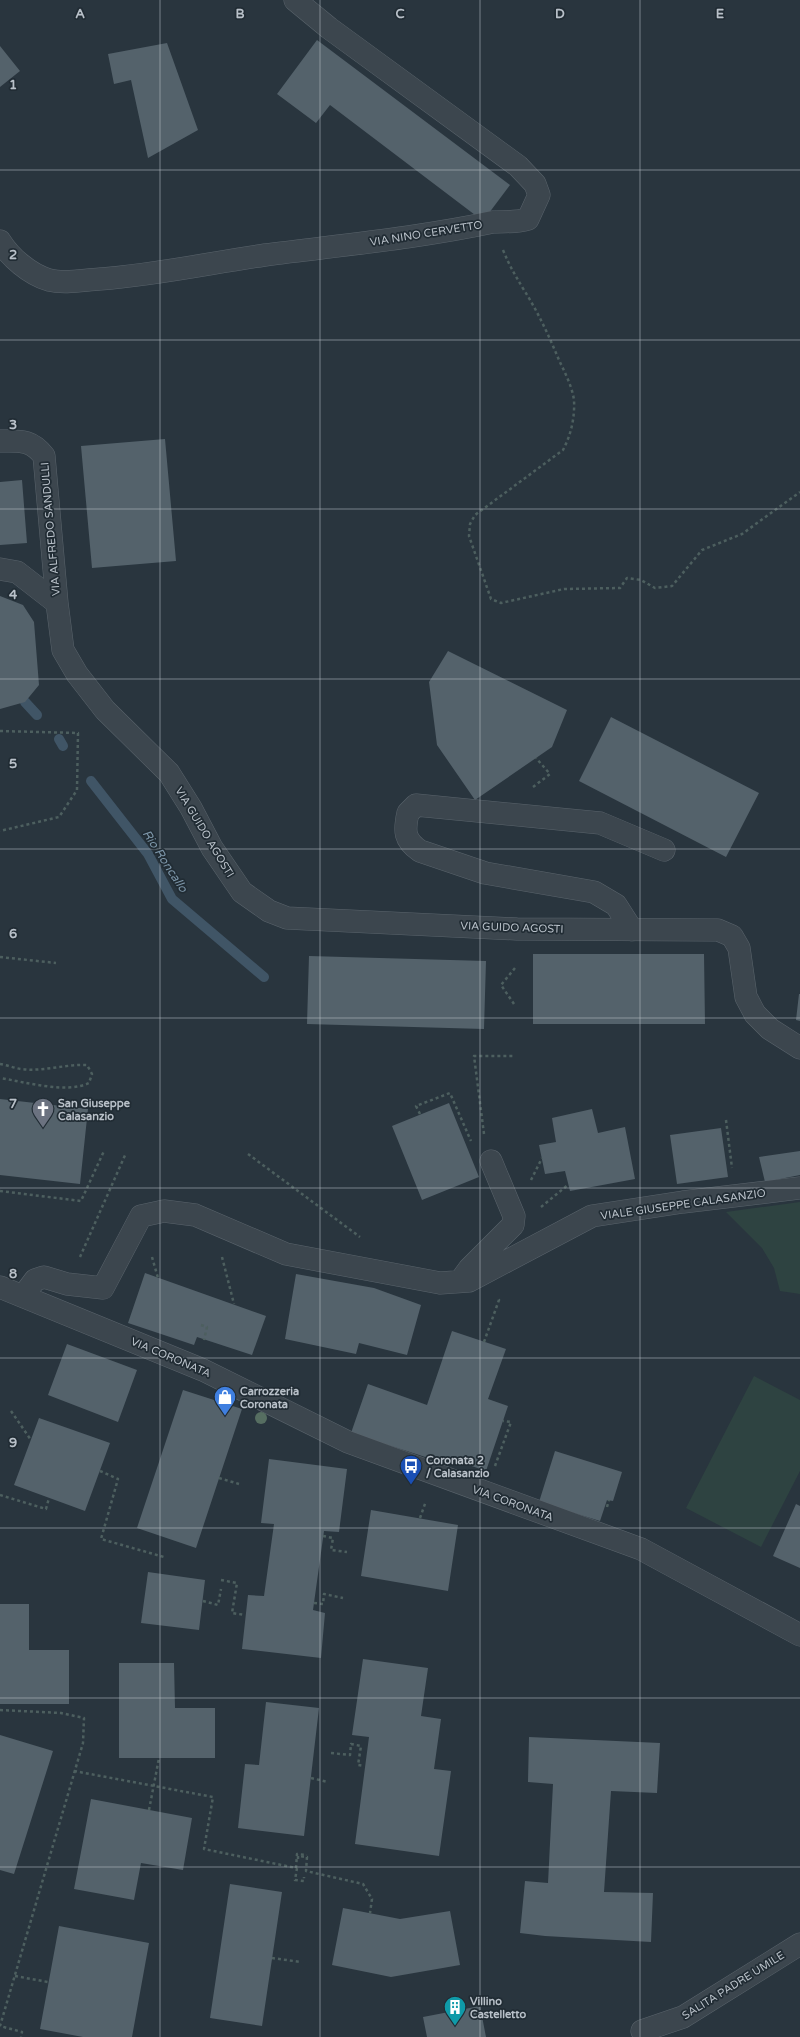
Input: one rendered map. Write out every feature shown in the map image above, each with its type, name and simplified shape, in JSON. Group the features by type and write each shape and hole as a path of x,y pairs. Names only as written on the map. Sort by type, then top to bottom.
{"street":[{"name":"VIA NINO CERVETTO","path":"0,241 7,252 27,269 48,280 66,282 125,277 265,255 334,248 493,222 519,222 528,219 539,196 535,184 518,166 329,28 295,0"},
{"name":"VIA ALFREDO SANDULLI","path":"0,441 21,441 36,446 44,456 57,603"},
{"path":"0,569 17,572 57,603"},
{"name":"VIA GUIDO AGOSTI","path":"57,603 63,650 77,674 105,710 170,773 191,808 212,848 242,892 269,911 288,918 516,929 718,930 732,936 739,948 746,997 755,1014 770,1029 800,1048"},
{"path":"632,930 616,905 594,892 485,873 420,851 411,845 406,835 408,813 416,805 600,823 664,850"},
{"path":"459,1283 469,1269 513,1225 514,1216 491,1161"},
{"name":"VIALE GIUSEPPE CALASANZIO","path":"23,1296 35,1280 44,1277 67,1284 103,1288 141,1216 164,1211 195,1216 286,1254 440,1283 459,1283 470,1281 592,1216 683,1202 800,1188"},
{"name":"VIA CORONATA","path":"0,1287 203,1370 348,1442 640,1549 800,1635"},
{"name":"SALITA PADRE UMILE","path":"642,2031 683,2018 800,1944"}],"path":[{"path":"501,244 512,272 524,289 545,328 569,383 574,400 573,417 569,438 563,450 475,515 470,524 469,536 491,599 501,603 564,590 620,588 627,578 641,580 655,588 672,586 702,550 742,534 800,492"},
{"path":"0,731 78,734 77,790 59,817 0,831"},
{"path":"0,957 56,963"},
{"path":"514,1004 501,985 515,968"},
{"path":"491,1161 486,1144 474,1056 515,1056"},
{"path":"0,1064 22,1069 51,1068 72,1064 87,1065 92,1074 89,1083 80,1087 56,1087 0,1078"},
{"path":"420,1114 416,1106 450,1093 472,1145"},
{"path":"726,1120 733,1174"},
{"path":"0,1191 81,1201 104,1151"},
{"path":"67,1284 126,1153"},
{"path":"248,1154 366,1242"},
{"path":"514,1216 530,1215 569,1184"},
{"path":"215,1224 234,1304"},
{"path":"201,1325 207,1327"},
{"path":"11,1411 31,1440"},
{"path":"485,1492 511,1422 503,1420"},
{"path":"100,1471 118,1479 101,1539 164,1557"},
{"path":"219,1478 240,1484"},
{"path":"0,1495 46,1509 49,1498"},
{"path":"608,1506 609,1500"},
{"path":"323,1536 333,1538 331,1550 347,1552"},
{"path":"221,1580 237,1583 232,1613 245,1615"},
{"path":"203,1601 218,1605 221,1589"},
{"path":"314,1603 323,1604 324,1594 343,1598"},
{"path":"0,1710 61,1713 84,1718 82,1743 0,2026 22,2032 21,2037"},
{"path":"331,1753 350,1755 351,1744 361,1746 358,1765 364,1766"},
{"path":"149,1810 155,1786 159,1758"},
{"path":"74,1771 213,1797 204,1849 296,1868 297,1854 307,1855"},
{"path":"311,1778 328,1782"},
{"path":"304,1877 304,1881 295,1880 298,1856 308,1857 306,1871 363,1884 372,1899 370,1913"},
{"path":"272,1958 301,1962"},
{"path":"15,1976 48,1982"}],"green space":[{"path":"800,1202 800,1294 780,1291 774,1268 762,1248 726,1212"},
{"path":"754,1376 800,1400 800,1471 761,1547 686,1508"}],"building":[{"path":"317,40 510,185 483,221 330,105 316,123 277,94"},
{"path":"167,43 198,130 148,158 131,80 114,84 108,54"},
{"path":"0,46 20,71 0,87"},
{"path":"165,439 176,561 92,568 81,446"},
{"path":"22,480 27,543 0,545 0,482"},
{"path":"0,596 23,605 34,622 39,685 25,702 0,709"},
{"path":"448,651 567,710 552,747 475,800 437,745 429,682"},
{"path":"611,717 759,793 726,857 579,781"},
{"path":"533,954 704,954 705,1024 533,1024"},
{"path":"309,956 486,961 484,1029 307,1024"},
{"path":"800,994 800,1021 796,1020"},
{"name":"San Giuseppe Calasanzio","path":"0,1099 88,1109 80,1184 0,1175"},
{"path":"449,1103 479,1177 422,1200 392,1126"},
{"path":"592,1109 598,1133 625,1127 635,1179 570,1191 565,1171 545,1174 539,1145 556,1142 552,1118"},
{"path":"721,1128 728,1177 677,1184 670,1135"},
{"path":"800,1151 800,1175 765,1182 759,1157"},
{"path":"145,1273 266,1316 252,1355 197,1337 194,1345 128,1323"},
{"path":"296,1274 374,1288 421,1305 407,1355 359,1343 356,1354 285,1339"},
{"path":"452,1331 506,1349 488,1399 508,1406 486,1471 449,1458 447,1464 351,1433 368,1384 427,1405"},
{"path":"67,1344 137,1370 118,1422 48,1395"},
{"path":"183,1390 242,1409 196,1548 137,1528"},
{"path":"39,1418 110,1443 85,1511 14,1485"},
{"path":"555,1451 622,1472 613,1501 607,1500 600,1521 539,1502"},
{"path":"269,1459 347,1469 339,1532 324,1531 313,1610 325,1613 321,1658 242,1649 248,1595 264,1596 274,1524 261,1523"},
{"path":"796,1504 800,1506 800,1568 773,1556"},
{"path":"371,1510 458,1525 448,1591 361,1576"},
{"path":"148,1572 205,1580 199,1630 141,1623"},
{"path":"0,1604 29,1604 29,1650 69,1650 69,1704 0,1704"},
{"path":"363,1659 428,1668 421,1716 441,1719 434,1769 451,1771 439,1856 355,1844 369,1737 352,1735"},
{"path":"119,1663 174,1663 175,1708 215,1708 215,1758 119,1758"},
{"path":"266,1702 319,1708 304,1836 238,1828 245,1764 259,1765"},
{"path":"0,1735 53,1751 14,1874 0,1870"},
{"path":"529,1737 660,1743 657,1793 611,1791 604,1892 653,1893 651,1942 545,1936 520,1933 525,1881 548,1883 553,1784 528,1782"},
{"path":"91,1799 192,1818 183,1870 141,1863 134,1900 74,1889"},
{"path":"230,1884 282,1892 262,2026 210,2018"},
{"path":"343,1908 400,1919 450,1911 460,1965 391,1977 332,1965"},
{"path":"59,1926 149,1943 132,2037 83,2037 40,2029"},
{"name":"Villino Castelletto","path":"480,2006 486,2037 427,2037 423,2017"}],"waterway":[{"name":"Rio Roncallo","path":"25,702 37,715"},
{"name":"Rio Roncallo","path":"59,739 63,746"},
{"name":"Rio Roncallo","path":"91,781 148,854 172,899 264,977"}],"place":[{"name":"San Giuseppe Calasanzio","path":"43,1128"},
{"name":"Carrozzeria Coronata","path":"225,1416"},
{"name":"Coronata 2 / Calasanzio","path":"411,1486"},
{"name":"Villino Castelletto","path":"455,2026"}]}
